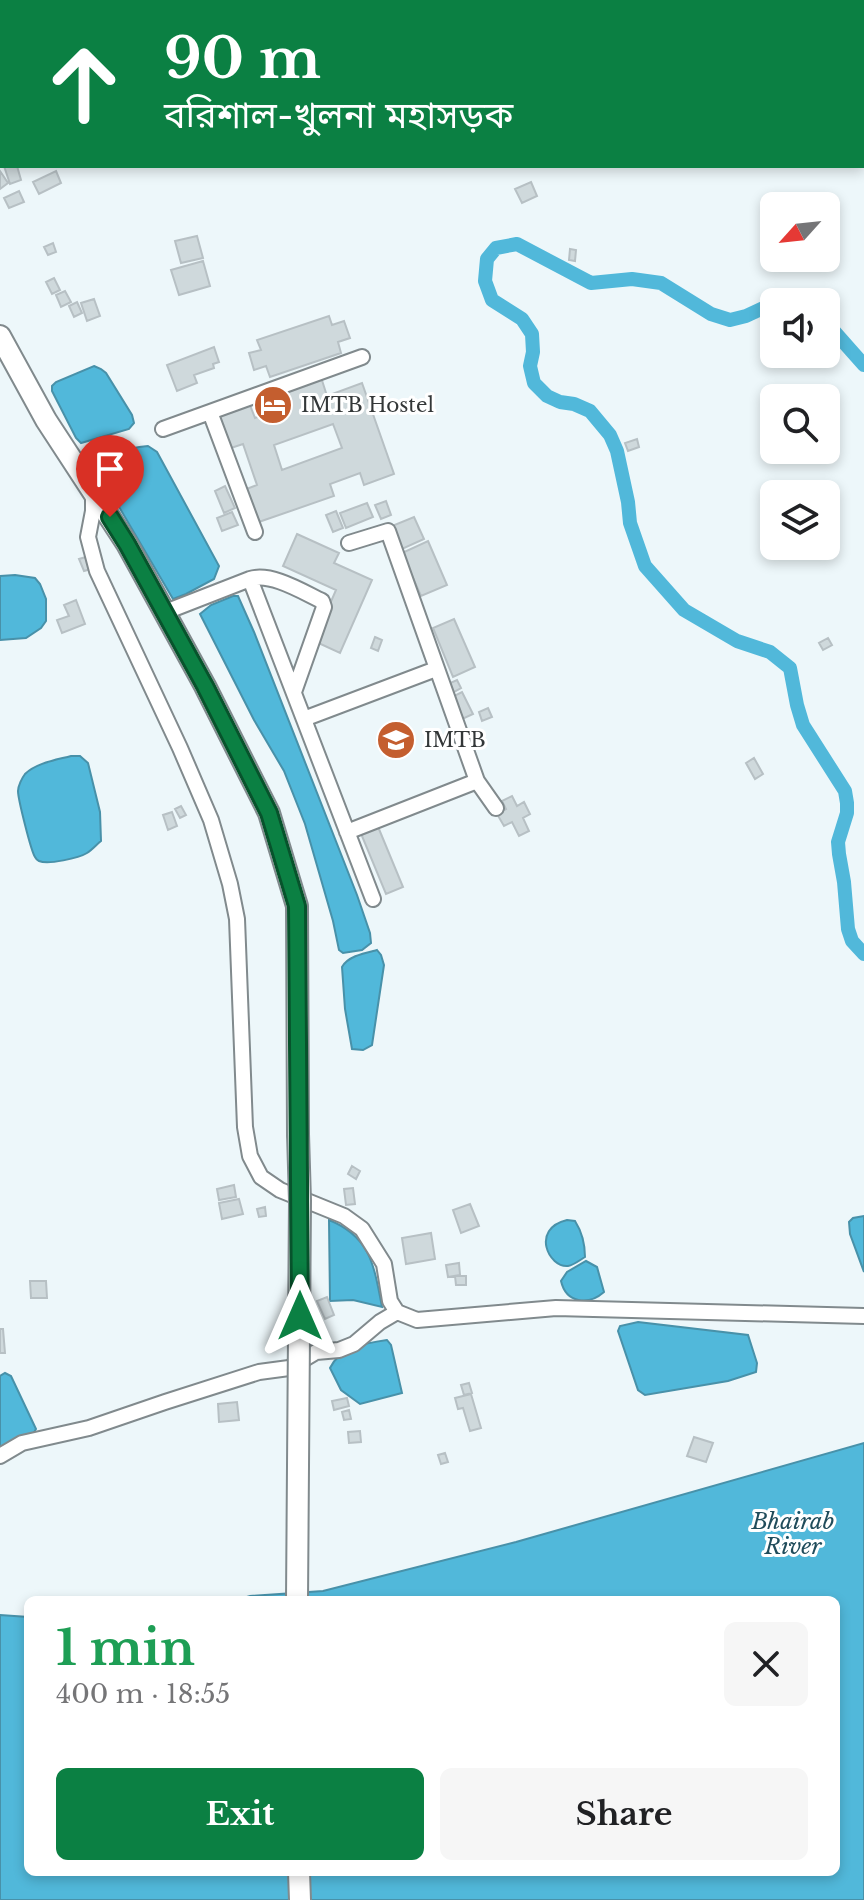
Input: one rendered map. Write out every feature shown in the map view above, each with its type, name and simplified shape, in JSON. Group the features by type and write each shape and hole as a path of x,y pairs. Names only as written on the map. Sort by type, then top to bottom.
{"highway":[{"path":"0,336 46,420 127,544 205,686 269,813 297,906 300,1232 297,1596"},
{"path":"299,1876 300,1900"}],"street":[{"path":"163,429 362,357"},
{"path":"210,412 255,532"},
{"path":"92,491 93,511 88,537 97,571 211,820 230,884 237,919 245,1127 250,1156 261,1177 280,1190 344,1216 362,1229 384,1264 390,1301 397,1312 417,1320 556,1308 864,1316"},
{"path":"349,543 388,531 477,781 496,808"},
{"path":"173,609 257,577 269,577 322,601 324,607 294,692"},
{"path":"250,579 373,899"},
{"path":"309,717 436,669"},
{"path":"347,832 477,781"},
{"path":"0,1456 22,1443 89,1428 259,1372 289,1368 316,1352 339,1350 354,1344 397,1312"}],"water":[{"path":"94,366 106,373 134,423 129,429 81,443 52,386"},
{"path":"148,446 157,452 219,566 214,579 173,599 98,471 119,452"},
{"path":"0,576 35,578 40,584 46,599 46,621 26,638 0,640"},
{"path":"238,596 254,632 357,895 371,943 362,950 343,953 339,950 305,824 284,771 200,614 211,605"},
{"path":"80,756 88,763 100,812 101,841 89,852 77,857 56,862 39,861 28,836 19,787 25,774 35,767"},
{"path":"377,950 384,965 372,1045 363,1050 352,1049 342,967 353,958"},
{"path":"864,1216 864,1272 850,1234 849,1222"},
{"path":"329,1220 354,1235 362,1244 373,1266 382,1307 353,1300 330,1301"},
{"path":"567,1220 575,1221 580,1229 585,1257 568,1266 555,1261 546,1247 549,1231"},
{"path":"586,1261 597,1267 604,1292 591,1299 578,1300 568,1294 561,1281 567,1272"},
{"path":"638,1322 748,1335 757,1363 756,1372 728,1381 645,1395 638,1390 618,1331 620,1326"},
{"path":"387,1340 391,1345 402,1393 360,1404 341,1390 330,1368 347,1351"},
{"path":"5,1373 11,1376 36,1429 33,1434 3,1448 0,1446 0,1376"},
{"name":"Bhairab River","path":"864,1443 864,1900 0,1900 0,1615 24,1617 24,1876 840,1876 840,1596 250,1596 323,1591 516,1542"}],"building":[{"path":"5,168 18,168 21,180 10,184"},
{"path":"0,171 8,183 0,189"},
{"path":"56,171 61,183 39,194 33,182"},
{"path":"531,182 537,196 522,203 515,189"},
{"path":"19,191 24,202 9,208 4,198"},
{"path":"197,236 203,258 181,263 175,241"},
{"path":"53,243 56,252 48,255 44,247"},
{"path":"570,249 576,250 575,261 569,260"},
{"path":"203,261 210,286 179,295 171,270"},
{"path":"54,278 60,290 52,294 46,282"},
{"path":"65,291 71,302 61,307 56,295"},
{"path":"94,299 100,316 87,321 81,303"},
{"path":"77,302 82,313 74,317 69,306"},
{"path":"329,316 332,325 344,321 350,338 338,342 341,353 270,377 266,366 254,370 249,353 261,350 257,340"},
{"path":"214,347 219,362 213,364 214,368 194,375 197,383 177,391 167,365"},
{"path":"320,374 327,396 362,383 394,474 364,485 360,473 330,484 334,496 253,524 241,491 257,485 243,444 228,449 215,412 248,400 255,418 280,409 273,391","holes":["333,424 342,448 282,470 274,445"]},
{"path":"637,439 639,447 628,451 625,443"},
{"path":"225,486 235,508 224,513 215,491"},
{"path":"386,501 391,515 381,519 375,505"},
{"path":"367,503 373,517 346,528 340,513"},
{"path":"336,511 343,528 333,532 326,515"},
{"path":"232,512 238,525 222,531 217,518"},
{"path":"414,517 424,539 402,549 392,526"},
{"path":"297,534 339,553 334,563 372,580 340,653 314,641 336,590 283,566"},
{"path":"428,541 447,585 421,596 402,553"},
{"path":"86,557 91,569 84,571 79,559"},
{"path":"76,600 85,624 62,633 57,620 69,616 64,605"},
{"path":"454,619 475,667 453,677 433,628"},
{"path":"375,637 382,640 378,651 371,648"},
{"path":"828,638 832,645 823,650 819,643"},
{"path":"457,680 461,688 452,693 448,684"},
{"path":"462,692 473,714 458,721 448,699"},
{"path":"488,708 492,717 482,721 479,712"},
{"path":"754,758 763,774 755,779 746,763"},
{"path":"512,796 517,806 524,802 530,814 523,818 529,831 519,836 512,822 504,826 497,814 506,809 502,801"},
{"path":"181,806 186,815 180,818 175,809"},
{"path":"172,812 177,826 168,830 163,815"},
{"path":"374,817 403,887 386,894 357,824"},
{"path":"352,1166 360,1171 356,1179 348,1174"},
{"path":"234,1185 236,1197 219,1200 217,1189"},
{"path":"353,1188 355,1204 346,1205 344,1189"},
{"path":"239,1199 243,1214 222,1219 219,1203"},
{"path":"470,1204 479,1226 461,1233 453,1210"},
{"path":"265,1207 266,1216 259,1217 257,1209"},
{"path":"431,1233 435,1259 406,1264 402,1238"},
{"path":"459,1263 460,1275 448,1277 446,1265"},
{"path":"455,1276 466,1276 466,1285 456,1285"},
{"path":"30,1281 46,1281 47,1298 31,1298"},
{"path":"327,1297 334,1315 325,1319 317,1301"},
{"path":"0,1329 3,1329 5,1353 0,1353"},
{"path":"469,1383 472,1393 464,1395 461,1385"},
{"path":"471,1394 481,1428 470,1431 463,1408 458,1409 455,1398"},
{"path":"347,1398 349,1406 334,1410 332,1401"},
{"path":"237,1402 239,1420 219,1422 218,1404"},
{"path":"349,1410 351,1419 344,1420 342,1412"},
{"path":"360,1431 361,1442 349,1443 348,1432"},
{"path":"694,1437 713,1443 706,1462 687,1456"},
{"path":"445,1453 448,1462 441,1464 438,1455"}],"waterway":[{"path":"760,310 730,320 711,314 661,283 632,279 591,283 517,244 496,248 487,259 485,281 492,300 522,319 532,334 530,366 534,383 547,396 590,411 610,435 617,451 630,523 645,566 684,610 737,641 770,652 790,668 803,725 845,791 847,813 838,842 839,854 848,929 852,941 864,954"},
{"path":"840,338 864,365"}],"place":[{"name":"IMTB Hostel","path":"273,405"},
{"name":"IMTB","path":"396,740"}],"route":[{"path":"110,517 205,686 269,813 297,906 300,1316"}]}
